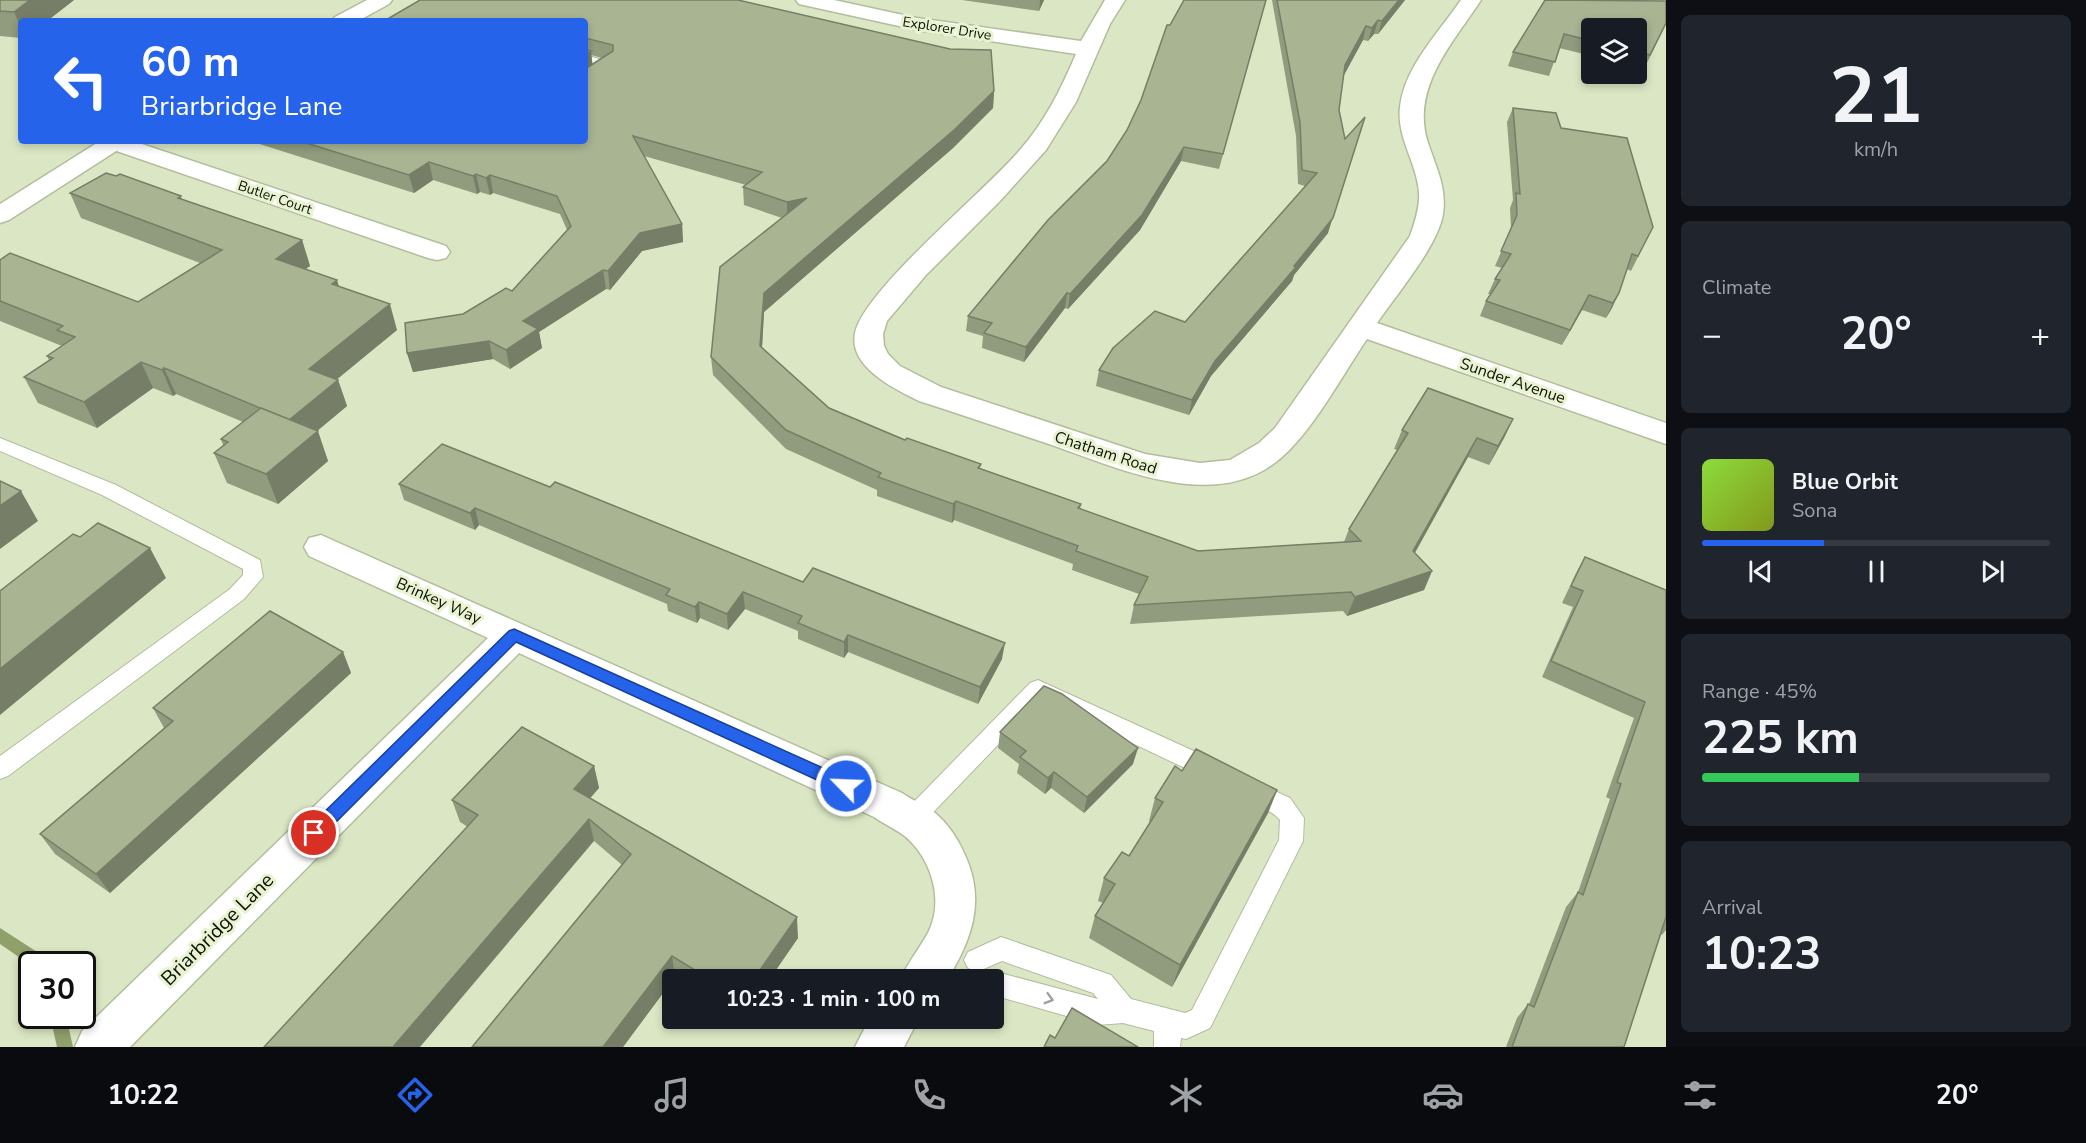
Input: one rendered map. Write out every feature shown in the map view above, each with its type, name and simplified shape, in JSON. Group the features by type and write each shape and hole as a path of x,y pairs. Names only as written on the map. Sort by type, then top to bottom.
{"street":[{"path":"348,18 382,0"},
{"name":"Explorer Drive","path":"806,0 917,24 1089,49"},
{"name":"Chatham Road","path":"1115,0 1100,24 1065,104 1024,162 879,312 872,323 869,336 874,355 881,364 902,381 930,394 1140,465 1175,472 1208,474 1231,471 1261,460 1272,451 1423,236 1433,207 1432,180 1412,123 1413,94 1427,67 1472,0"},
{"path":"0,215 112,144"},
{"name":"Butler Court","path":"121,144 436,252"},
{"name":"Sunder Avenue","path":"1360,327 1666,434"},
{"name":"Brinkey Way","path":"321,547 888,805 921,826 944,852 956,887 953,921 970,962 951,969"},
{"name":"Briarbridge Lane","path":"98,1047 514,634"},
{"path":"878,1047 890,1029"}],"lane":[{"path":"588,60 608,66 588,80"},
{"path":"0,444 109,490 253,565 253,577 237,594 0,769"},
{"path":"911,820 1038,688 1165,746 1282,805 1293,818 1291,841 1201,1019 1186,1026 1168,1034 1124,1011 1102,984 1001,949 970,962"},
{"path":"1004,986 1098,1012 1124,1011"}],"building":[{"path":"0,0 30,0 14,12 0,11"},
{"path":"420,0 738,0 950,49 991,50 994,91 954,130 764,293 760,346 829,408 905,440 907,438 981,464 978,468 1081,504 1078,508 1198,551 1361,541 1349,529 1408,433 1402,430 1428,388 1513,419 1498,446 1477,438 1413,551 1432,571 1355,597 1351,592 1134,605 1148,577 1076,551 1078,546 956,501 953,504 878,477 881,473 786,430 711,357 720,267 807,198 787,202 743,187 762,172 633,136 682,224 640,233 608,271 603,270 523,321 538,329 506,350 489,341 407,353 405,323 463,314 506,288 512,291 571,226 557,196 490,175 486,178 476,174 473,176 429,162 409,175 310,144 588,144 588,67 613,51 613,45 588,39 588,18 389,18"},
{"path":"1184,0 1266,0 1223,154 1184,147 1142,215 1070,294 1067,293 1026,347 984,333 992,323 968,316 1048,220 1107,161 1127,130 1141,100 1167,25 1170,25"},
{"path":"1277,0 1399,0 1382,21 1378,20 1372,28 1366,26 1345,65 1339,110 1345,139 1365,117 1333,218 1294,266 1296,267 1215,361 1192,400 1099,370 1113,348 1155,311 1185,322 1317,173 1302,170 1300,122"},
{"path":"1545,0 1666,1 1666,23 1650,55 1647,54 1647,18 1581,18 1581,38 1564,34 1555,62 1513,52"},
{"path":"1513,108 1556,113 1561,128 1627,138 1653,227 1638,256 1632,254 1619,293 1613,303 1589,295 1570,330 1486,301 1500,280 1495,279 1511,254 1501,251 1517,215 1516,193 1520,194"},
{"path":"106,173 116,176 120,174 181,196 178,198 302,240 276,259 337,280 332,284 390,304 309,369 338,380 289,420 164,368 162,370 141,362 84,402 24,377 53,358 47,356 75,337 57,330 63,326 0,301 0,260 10,253 138,302 222,250 70,193"},
{"path":"261,408 318,431 266,474 214,453 228,442 221,439"},
{"path":"442,444 550,487 555,482 803,582 813,568 1005,643 980,687 848,635 844,642 798,623 802,616 743,592 727,614 699,602 695,607 666,595 670,589 475,508 470,513 399,484"},
{"path":"0,481 21,491 0,506"},
{"path":"98,523 150,548 0,669 0,591 73,534 80,537"},
{"path":"1585,557 1666,590 1666,917 1624,1047 1512,1047 1528,1004 1534,1007 1578,892 1583,895 1621,784 1617,782 1645,702 1551,661 1583,591 1571,586"},
{"path":"270,611 343,652 96,874 40,834 173,721 153,708"},
{"path":"1044,686 1062,694 1138,748 1087,797 1054,772 1048,778 1020,757 1026,751 1000,732"},
{"path":"522,727 594,766 574,789 797,917 761,969 693,969 672,956 603,1047 472,1047 631,854 589,819 393,1047 264,1047 478,815 452,800"},
{"path":"1196,749 1277,790 1180,965 1095,916 1115,884 1104,878 1122,852 1129,856 1163,802 1155,798 1175,766 1182,771"},
{"path":"1072,1008 1138,1047 1044,1047 1050,1035 1055,1038"}],"waterway":[{"path":"0,935 23,951"},
{"path":"61,1029 65,1047"}],"route":[{"path":"314,833 514,634 846,786"}]}
